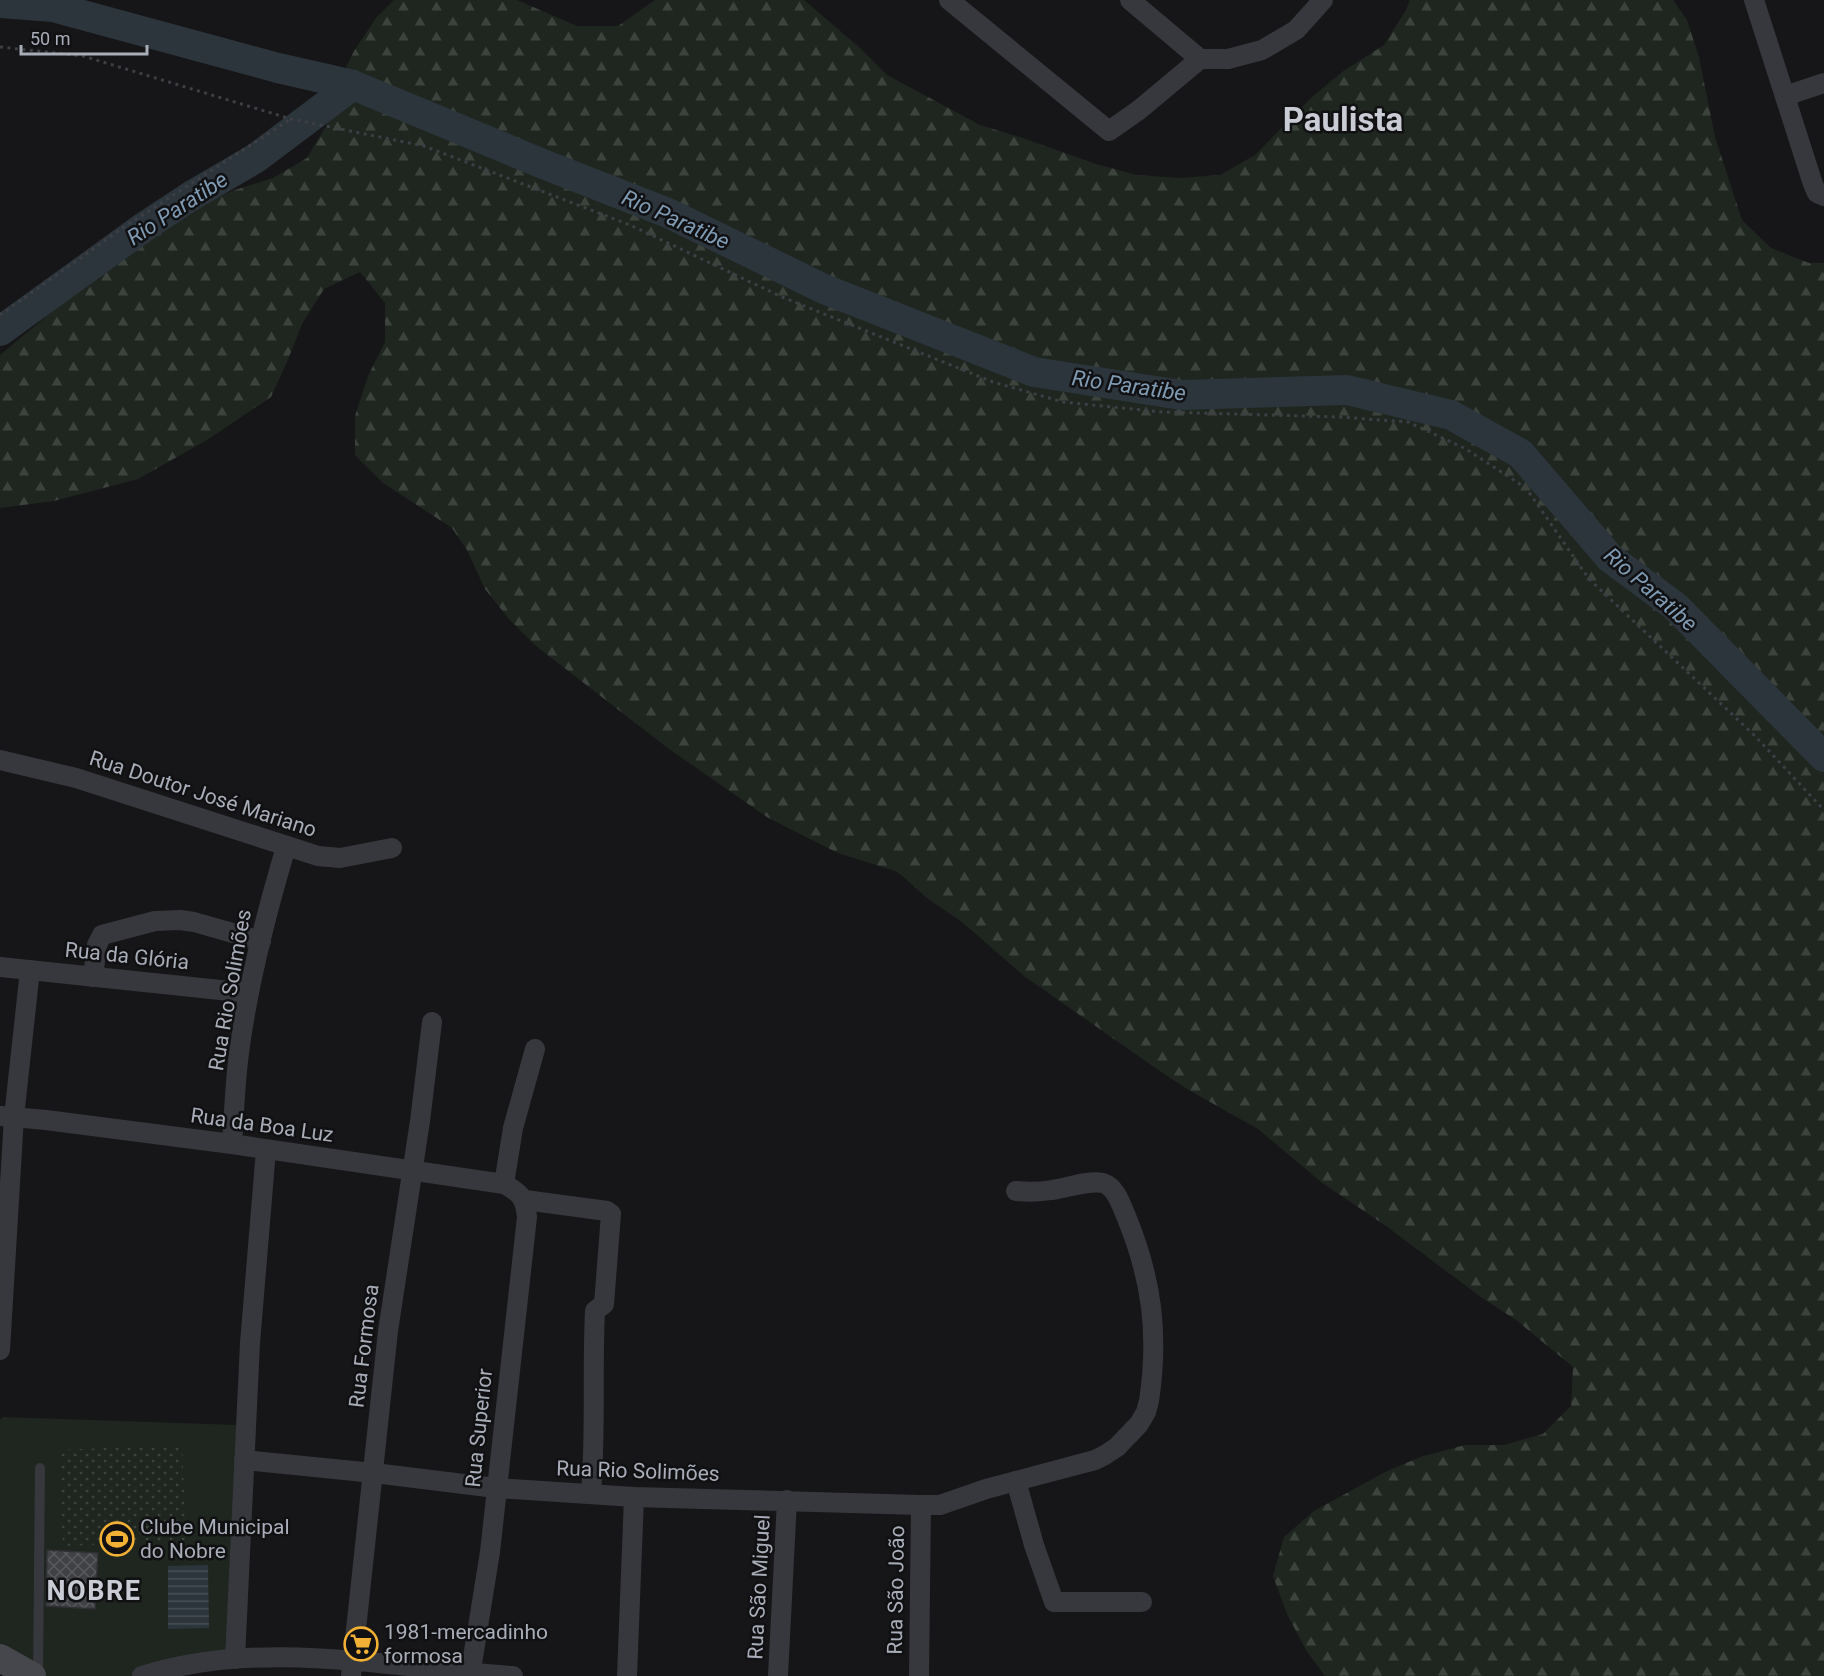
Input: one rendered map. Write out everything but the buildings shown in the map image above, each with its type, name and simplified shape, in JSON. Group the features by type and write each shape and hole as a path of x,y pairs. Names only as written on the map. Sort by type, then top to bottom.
{"main road":[{"path":"0,1658 32,1676"}],"street":[{"path":"949,0 1109,131 1139,110 1200,59 1228,59 1262,50 1296,30 1323,0"},
{"path":"1130,0 1200,59"},
{"path":"1754,0 1818,190"},
{"path":"1785,96 1824,83"},
{"name":"Rua Doutor José Mariano","path":"0,760 76,778 286,848 330,858 392,848"},
{"name":"Rua Rio Solimões","path":"232,1144 239,1053 249,993 272,894 286,848"},
{"path":"93,977 97,945 102,936 155,921 194,922 261,940"},
{"name":"Rua da Glória","path":"0,967 249,993"},
{"path":"0,1350 7,1116 30,970"},
{"name":"Rua Formosa","path":"352,1668 388,1331 413,1171 432,1022"},
{"name":"Rua Superior","path":"470,1675 489,1552 527,1217 514,1191 513,1128 535,1049"},
{"name":"Rua da Boa Luz","path":"7,1116 232,1144 413,1171 607,1210 611,1214 604,1304 595,1311 594,1450 591,1494"},
{"path":"235,1659 250,1332 266,1150"},
{"name":"Rua Rio Solimões","path":"244,1460 496,1488 634,1497 921,1506 940,1505 986,1489 1095,1460 1117,1446 1139,1424 1146,1412 1150,1390 1153,1315 1136,1241 1120,1203 1111,1188 1102,1183 1033,1193 1016,1191"},
{"path":"1022,1479 1034,1545 1054,1602 1142,1602"},
{"path":"627,1676 634,1497"},
{"name":"Rua São Miguel","path":"778,1676 787,1500"},
{"name":"Rua São João","path":"919,1676 921,1506"},
{"path":"142,1676 187,1665 235,1659 279,1657 352,1668 513,1676"}],"lane":[{"path":"38,1676 40,1468"}],"path":[{"path":"0,47 83,56 291,119 424,146 630,225 782,297 993,382 1062,402 1163,412 1339,417 1408,422 1466,449 1526,488 1589,579 1754,735 1824,810"},
{"path":"0,315 128,225 291,119"}],"green space":[{"path":"394,0 517,0 577,26 618,26 655,0 804,0 859,47 887,75 980,125 1096,164 1137,175 1179,178 1220,175 1255,155 1311,98 1342,72 1384,45 1410,0 1673,0 1687,20 1699,57 1715,137 1742,220 1771,248 1809,263 1824,263 1824,1676 1325,1676 1306,1650 1287,1614 1273,1576 1284,1537 1314,1511 1387,1471 1423,1456 1465,1445 1504,1445 1543,1434 1571,1406 1573,1367 1516,1320 1321,1182 1258,1129 1187,1089 1024,976 962,922 927,898 898,872 838,853 767,817 669,749 536,646 509,619 485,589 467,550 452,528 383,483 355,455 355,416 368,376 385,342 385,303 360,272 324,289 302,324 271,397 207,440 138,479 54,501 0,508 0,355 71,296 170,224 203,203 273,178 307,158 327,124 337,86 354,51 376,18"},
{"name":"Clube Municipal do Nobre","path":"3,1417 238,1425 230,1654 133,1676 38,1676 0,1652 0,1420"},
{"path":"182,1445 186,1541 63,1546 59,1450"}],"shaded area":[{"path":"208,1565 209,1628 168,1629 168,1566"}],"waterway":[{"name":"Rio Paratibe","path":"0,3 53,7 278,68 353,85 668,213 824,289 1034,372 1181,395 1347,390 1451,415 1521,454 1610,558 1676,607 1824,757"},
{"name":"Rio Paratibe","path":"0,331 144,227 256,158 353,85"}],"place":[{"name":"Clube Municipal do Nobre","path":"117,1539"},
{"name":"1981-mercadinho formosa","path":"361,1644"}],"district":[{"name":"Paulista","path":"1343,119"},
{"name":"NOBRE","path":"94,1591"}]}
